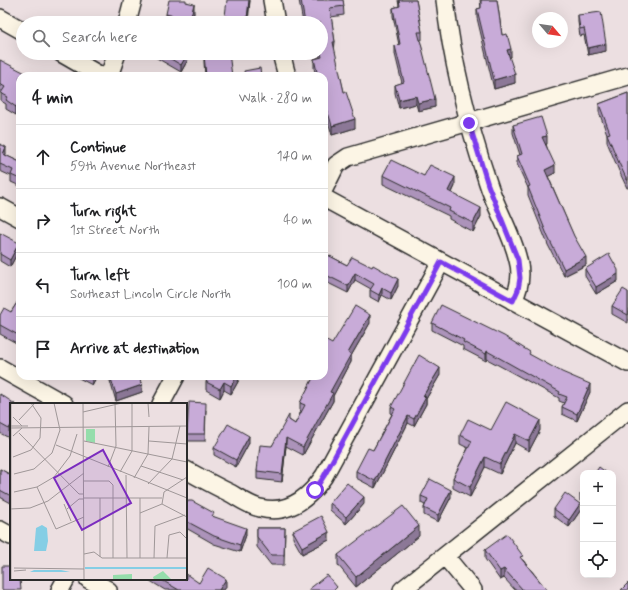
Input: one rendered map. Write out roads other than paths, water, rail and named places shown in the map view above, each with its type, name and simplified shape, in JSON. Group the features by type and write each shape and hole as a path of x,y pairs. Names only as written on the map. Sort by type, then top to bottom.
{"street":[{"path":"129,16 133,0"},
{"path":"272,0 275,16"},
{"path":"445,0 469,123 488,185 518,260 520,278 518,290 513,301"},
{"path":"0,18 16,27"},
{"path":"73,60 94,72"},
{"path":"110,72 115,60"},
{"path":"284,60 286,72"},
{"path":"328,182 336,165 348,157 628,76"},
{"path":"328,200 628,363"},
{"path":"0,207 16,216"},
{"path":"187,471 259,508 272,510 288,508 315,490 441,262"},
{"path":"0,368 16,377"},
{"path":"21,380 62,403"},
{"path":"162,403 174,380"},
{"path":"402,590 628,410"},
{"path":"0,530 10,535"},
{"path":"445,556 474,590"},
{"path":"60,590 65,580"},
{"path":"90,580 108,590"}]}
